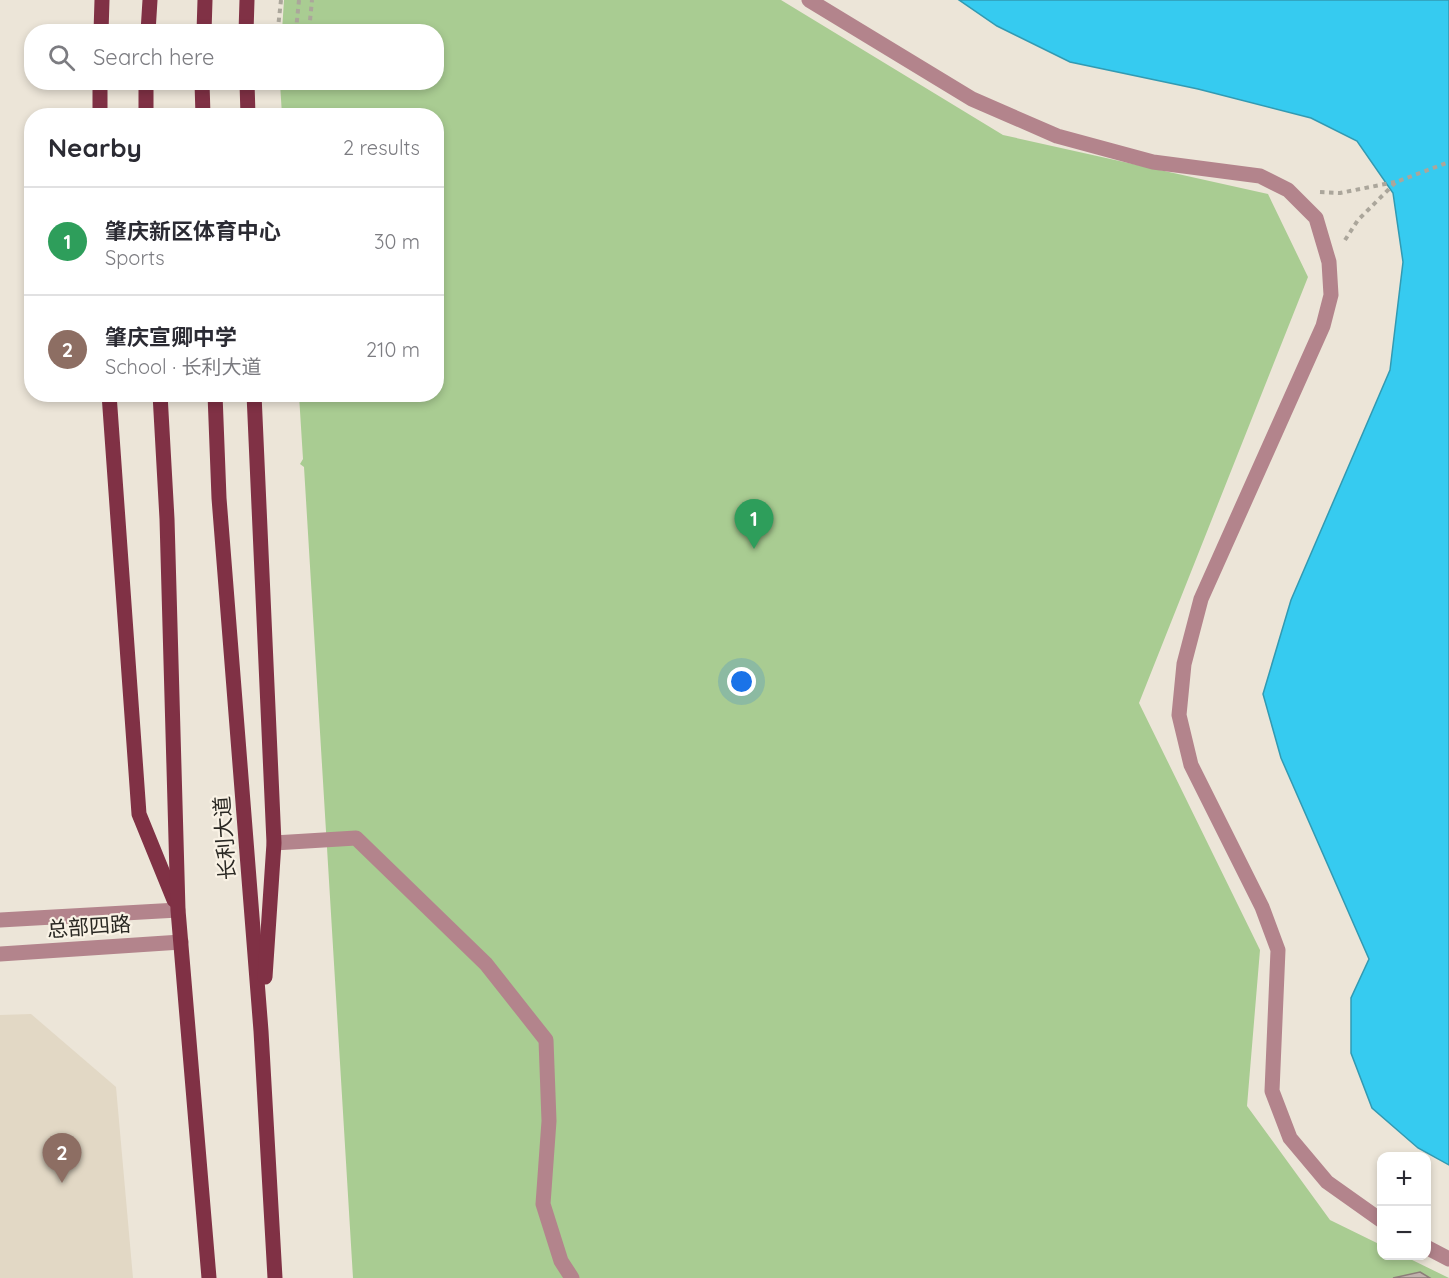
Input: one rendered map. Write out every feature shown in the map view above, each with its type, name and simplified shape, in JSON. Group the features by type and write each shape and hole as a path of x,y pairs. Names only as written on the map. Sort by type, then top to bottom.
{"main road":[{"path":"101,24 102,0"},
{"path":"148,24 150,0"},
{"path":"204,24 205,0"},
{"path":"246,24 248,0"},
{"path":"100,90 100,108"},
{"path":"146,90 146,108"},
{"path":"202,90 203,108"},
{"path":"248,90 248,108"},
{"path":"110,402 139,814 178,910"},
{"path":"160,402 167,519 178,910 208,1278"},
{"name":"长利大道","path":"215,402 219,498 261,1031 274,1278"},
{"path":"254,402 274,843 261,1031"}],"street":[{"path":"809,0 972,99 1056,136 1153,162 1260,176 1288,190 1316,219 1329,262 1331,295 1323,326 1201,599 1184,663 1179,715 1191,765 1262,908 1278,950 1272,1091 1290,1138 1327,1182 1377,1217"},
{"path":"274,843 356,838 486,964 546,1040 549,1121 543,1204 561,1261 572,1278"},
{"name":"总部四路","path":"0,920 178,910"},
{"name":"总部四路","path":"0,954 181,942"},
{"path":"1431,1250 1449,1259"}],"path":[{"path":"278,24 281,0"},
{"path":"297,24 299,0"},
{"path":"310,24 312,0"},
{"path":"1288,190 1340,193 1396,182 1449,162"},
{"path":"1329,262 1358,220 1396,182"}],"shaded area":[{"path":"31,1014 116,1087 133,1278 0,1278 0,1015"}],"green space":[{"path":"284,0 781,0 1003,135 1268,194 1308,277 1139,703 1260,950 1247,1106 1330,1220 1377,1243 1377,1260 1412,1260 1449,1278 353,1278 304,467 300,464 303,459 299,402 444,402 444,108 282,108 280,90 444,90 444,24 282,24"}],"water":[{"path":"959,0 1449,0 1449,1165 1431,1155 1431,1152 1418,1148 1372,1108 1351,1053 1351,998 1369,959 1281,758 1263,694 1291,600 1390,370 1403,262 1393,193 1357,141 1311,118 1198,89 1070,62 997,26"}],"building":[{"path":"1420,1272 1430,1278 1393,1278"}],"place":[{"name":"肇庆新区体育中心","path":"754,549"},
{"name":"肇庆宣卿中学","path":"62,1183"}]}
